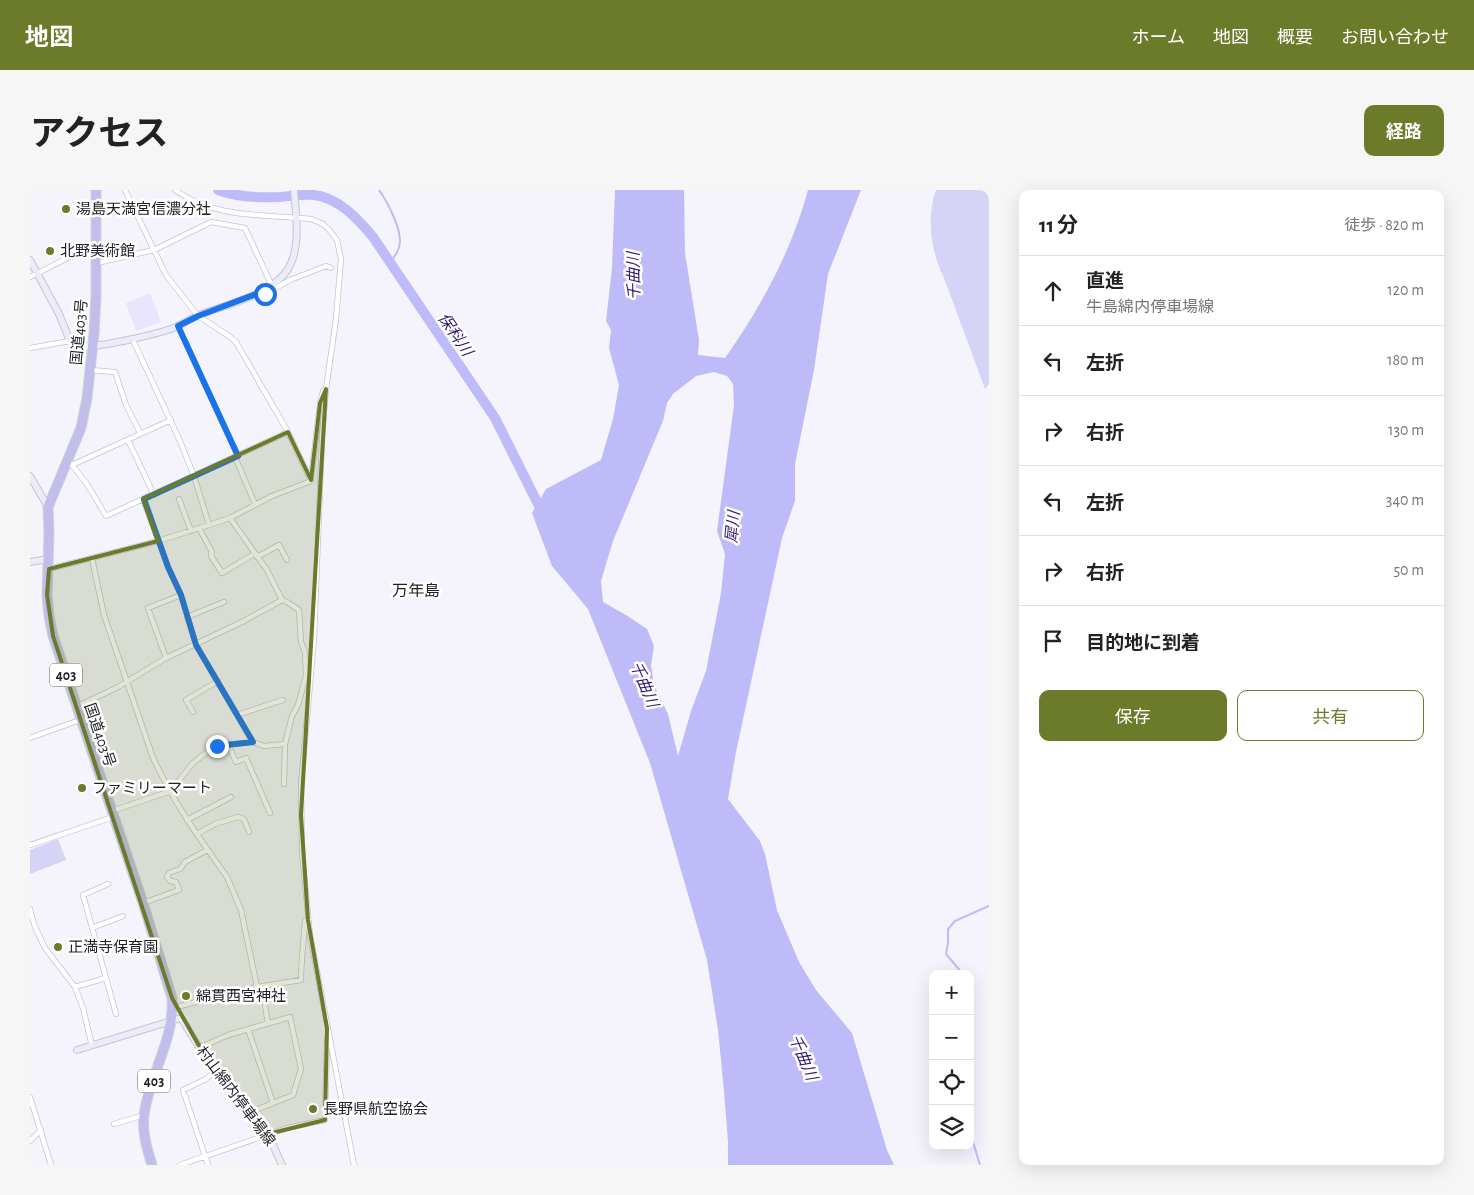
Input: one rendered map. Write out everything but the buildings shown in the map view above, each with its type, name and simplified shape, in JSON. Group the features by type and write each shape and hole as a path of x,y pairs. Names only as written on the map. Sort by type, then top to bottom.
{"highway":[{"name":"国道403号","path":"96,190 96,296 87,398 81,428 70,462 48,507 49,564 47,595 53,636 172,998 171,1021 144,1115 144,1129 152,1165"}],"main road":[{"path":"30,260 59,314 70,342 79,346 92,346 178,326 198,316 256,294 278,282 287,270 295,251 296,217 294,190"},
{"path":"30,476 48,507"},
{"path":"30,562 49,564"},
{"path":"77,1050 181,1018"},
{"name":"村山綿内停車場線","path":"181,1018 199,1048 216,1071 268,1134 282,1165"}],"street":[{"path":"125,190 166,275 198,316 236,342 288,432 311,481"},
{"path":"175,190 201,205 215,210 249,215 311,219 323,224 337,240 341,259 336,319 326,389 314,639 308,677 301,785 302,852 308,920 354,1165"},
{"path":"95,264 154,250 211,222 245,228 272,286"},
{"path":"30,277 77,253 95,248"},
{"path":"256,294 265,294 290,280 326,266 331,268"},
{"path":"178,326 255,504"},
{"path":"132,338 171,420 194,476 209,525"},
{"path":"30,348 70,342"},
{"path":"90,370 114,372 126,405 140,433"},
{"path":"311,481 320,403 323,391 326,389"},
{"path":"171,420 128,440 70,462 87,484 106,516 288,432"},
{"path":"128,440 154,494"},
{"path":"49,564 92,559 209,525 230,518 255,504 311,481"},
{"path":"144,499 158,541 181,595 196,645 253,742"},
{"path":"179,499 190,531"},
{"path":"230,518 267,570 282,600 300,610 301,642 305,652 308,677 292,716 285,744 284,784"},
{"path":"199,528 222,573 255,555 279,545 286,560"},
{"path":"92,559 104,615 152,756 160,774 187,820 227,878 241,910 256,987"},
{"path":"166,658 148,608 181,595"},
{"path":"76,707 100,697 166,658 242,622 282,600"},
{"path":"187,617 224,602"},
{"path":"193,712 186,700 218,681"},
{"path":"237,715 283,700"},
{"path":"30,738 80,720"},
{"path":"30,845 171,791 192,764 217,746 253,742 264,746 285,744"},
{"path":"228,744 236,762 246,758 270,813"},
{"path":"187,820 232,797"},
{"path":"197,834 215,824 238,817 244,819 249,832"},
{"path":"142,903 179,890 176,882 170,881 167,877 169,873 180,869 185,862 207,850"},
{"path":"108,884 83,896 116,1014"},
{"path":"30,909 35,927 45,948 75,987 83,1008 92,1046"},
{"path":"92,928 123,916"},
{"path":"176,1007 256,987 301,980 300,960 303,950 305,921 308,920"},
{"path":"75,987 106,978"},
{"path":"262,986 268,1024"},
{"path":"172,998 181,1018"},
{"path":"199,1048 228,1034 290,1017 300,1069 293,1095 251,1112"},
{"path":"180,1165 286,1128 325,1120 327,1028"},
{"path":"248,1029 273,1103"},
{"path":"208,1165 184,1090 206,1079 216,1071"},
{"path":"30,1097 51,1165"},
{"path":"114,1124 144,1115"},
{"path":"30,1141 41,1130"}],"highlighted area":[{"path":"326,389 301,815 308,920 327,1028 325,1120 268,1134 207,1060 172,998 53,636 47,595 49,569 158,541 143,499 288,432 311,480 320,403"}],"shaded area":[{"path":"936,190 989,190 989,384 985,389 933,246 931,212"},
{"path":"150,293 161,322 136,331 126,303"},
{"path":"58,839 66,860 30,874 30,850"}],"water":[{"path":"615,190 684,190 685,253 699,340 698,355 725,358 751,319 774,277 793,234 808,190 861,190 828,274 814,370 795,464 795,501 782,538 736,752 728,799 760,841 765,854 777,910 799,962 816,990 852,1033 887,1150 894,1165 728,1165 728,1142 718,1030 707,960 650,763 588,609 552,566 532,513 546,489 601,460 613,419 619,385 609,348 611,330 606,321 612,268","holes":["714,372 727,376 733,384 734,405 717,531 725,554 721,593 706,671 691,711 678,756 668,714 654,685 651,665 654,646 647,629 603,602 601,581 613,541 663,421 667,403 673,394 696,376"]}],"waterway":[{"name":"保科川","path":"218,190 240,196 314,195 323,197 340,205 361,223 373,237 495,418 543,514"},
{"path":"379,190 386,200 398,228 400,241 399,247 390,262"},
{"path":"959,970 946,954 948,929 955,921 989,906"},
{"path":"974,1145 980,1165"}],"place":[{"name":"湯島天満宮信濃分社","path":"66,209"},
{"name":"北野美術館","path":"50,251"},
{"name":"ファミリーマート","path":"82,788"},
{"name":"正満寺保育園","path":"58,947"},
{"name":"綿貫西宮神社","path":"186,996"},
{"name":"長野県航空協会","path":"313,1109"}],"district":[{"name":"万年島","path":"416,590"}],"route":[{"path":"217,746 253,742 196,645 181,595 168,567 144,499 238,456 178,326 198,316 256,294 265,294"}],"water label":[{"name":"千曲川","path":"633,276"},
{"name":"犀川","path":"732,527"},
{"name":"千曲川","path":"645,684"},
{"name":"千曲川","path":"804,1057"}]}
